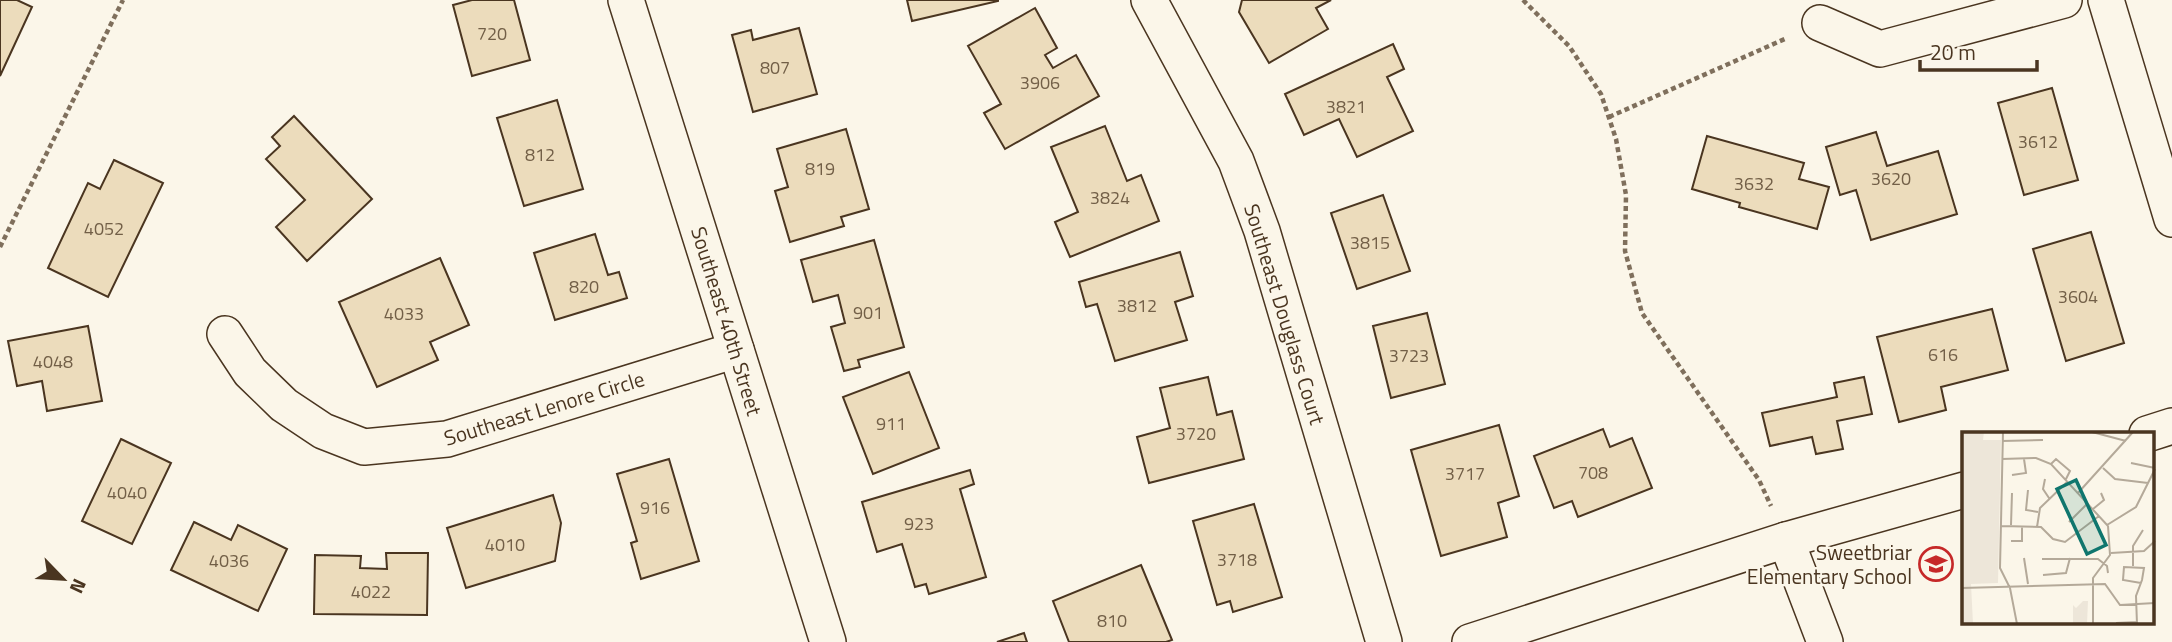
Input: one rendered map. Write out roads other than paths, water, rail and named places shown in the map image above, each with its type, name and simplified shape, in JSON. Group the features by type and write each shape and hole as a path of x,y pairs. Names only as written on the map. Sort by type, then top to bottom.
{"street":[{"name":"Southeast 40th Street","path":"626,0 828,642"},
{"name":"Southeast Douglass Court","path":"1149,0 1236,162 1262,231 1384,642"},
{"path":"1820,23 1880,49 2064,0"},
{"path":"2106,0 2172,219"},
{"name":"Southeast Lenore Circle","path":"225,334 250,372 284,405 323,431 364,447 447,439 736,350"},
{"path":"2153,432 2172,426"},
{"path":"1470,642 1786,540 1962,491"},
{"path":"1786,540 1825,642"}],"place":[{"name":"Sweetbriar Elementary School","path":"1936,564"}]}
